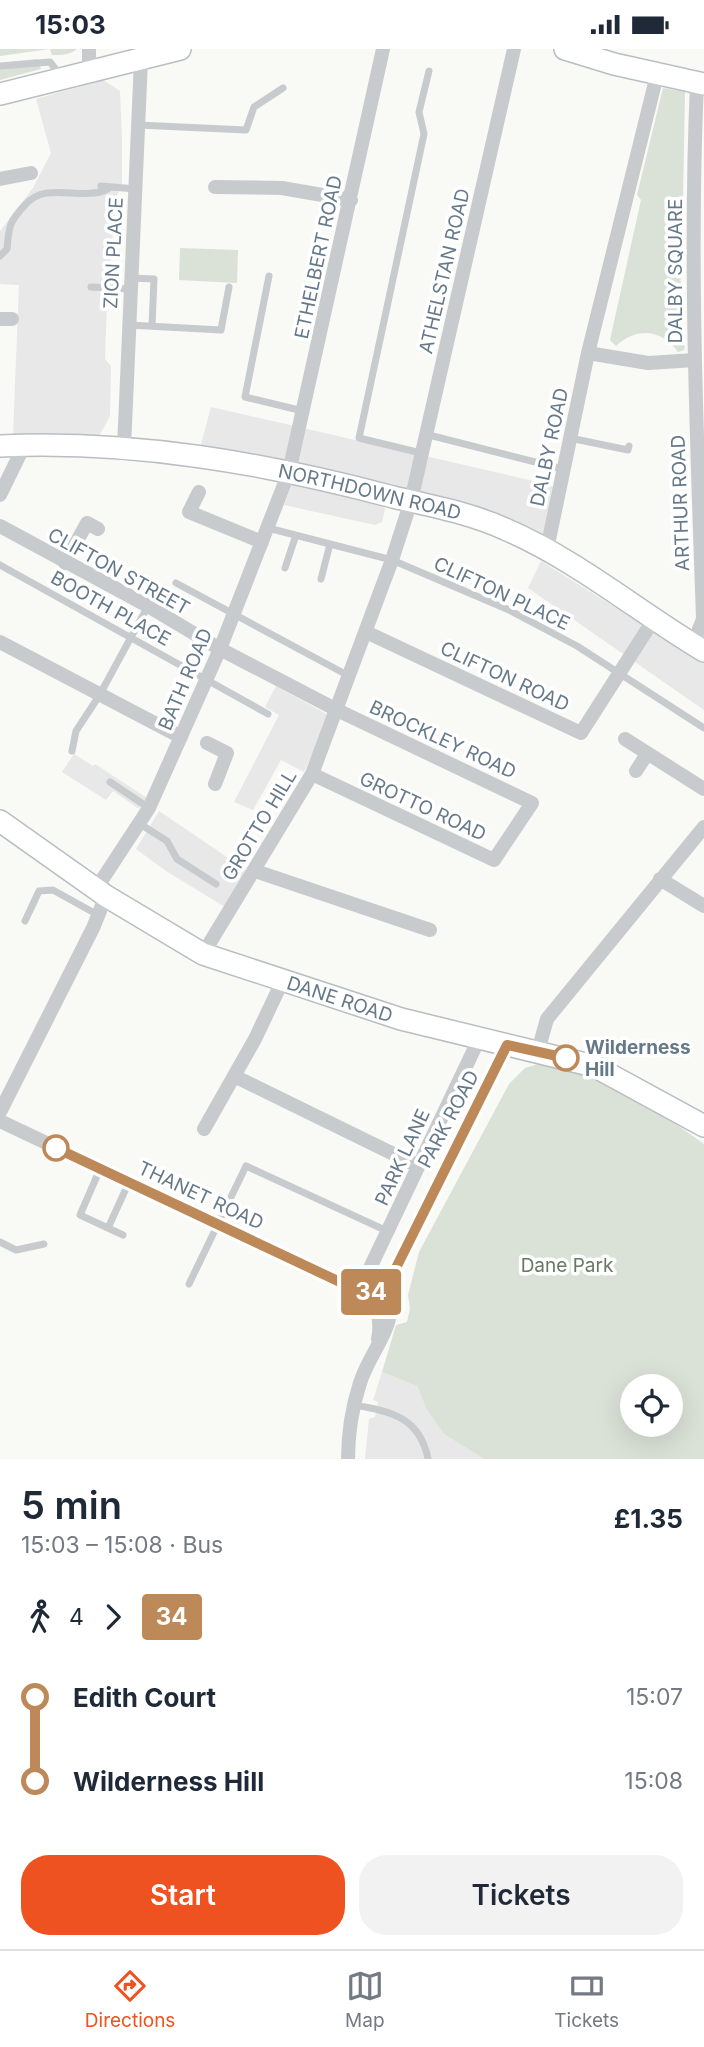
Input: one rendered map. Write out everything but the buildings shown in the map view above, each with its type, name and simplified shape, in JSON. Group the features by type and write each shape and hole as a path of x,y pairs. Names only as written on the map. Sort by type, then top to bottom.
{"main road":[{"path":"0,95 62,77 89,59 141,60 180,49"},
{"path":"569,49 657,75 700,83"},
{"name":"NORTHDOWN ROAD","path":"0,446 124,448 174,452 289,472 484,520 547,549 699,647"},
{"name":"DANE ROAD","path":"0,821 100,900 203,954 401,1019 594,1066 704,1126"}],"street":[{"name":"ETHELBERT ROAD","path":"289,472 383,49"},
{"name":"ATHELSTAN ROAD","path":"366,632 411,501 514,49"},
{"name":"ZION PLACE","path":"124,448 141,60"},
{"path":"588,352 657,75"},
{"name":"DALBY SQUARE","path":"588,352 648,363 680,363 695,359 700,83"},
{"path":"0,179 31,173"},
{"path":"215,187 282,188 351,200"},
{"name":"DALBY ROAD","path":"547,549 588,352"},
{"name":"ARTHUR ROAD","path":"695,359 703,619 699,647"},
{"path":"0,495 24,446"},
{"name":"BATH ROAD","path":"0,1112 100,900 149,808 192,738 206,679 289,472"},
{"path":"199,492 189,512 262,543"},
{"path":"65,563 87,523 98,529"},
{"name":"CLIFTON STREET","path":"0,526 148,606 220,649 337,710"},
{"name":"CLIFTON ROAD","path":"366,632 580,733 654,619"},
{"name":"GROTTO HILL","path":"203,954 312,774 366,632"},
{"path":"0,642 99,696 227,753 215,784"},
{"name":"BROCKLEY ROAD","path":"337,710 532,803"},
{"path":"625,739 704,789"},
{"path":"636,771 647,754"},
{"name":"GROTTO ROAD","path":"312,774 494,860 532,803"},
{"path":"538,1051 547,1019 704,827"},
{"path":"255,871 430,930"},
{"path":"660,879 704,906"},
{"path":"204,1129 282,982"},
{"name":"PARK LANE","path":"363,1292 387,1231 479,1039"},
{"name":"PARK ROAD","path":"387,1286 507,1045"},
{"path":"234,1076 418,1166"},
{"name":"THANET ROAD","path":"0,1121 363,1292"},
{"path":"363,1292 379,1292 387,1286 392,1300 387,1333 377,1343"},
{"path":"348,1459 348,1438 354,1405 381,1325 378,1312 363,1292"}],"lane":[{"path":"0,66 50,62 62,77"},
{"path":"421,453 359,439 424,134 419,111 429,71"},
{"path":"138,125 246,130 254,107 284,88"},
{"path":"0,256 7,249 9,222 30,199 42,192 96,195 104,187 135,190"},
{"path":"269,276 245,397 303,411"},
{"path":"90,287 131,284 154,279 152,326"},
{"path":"128,325 222,330 229,287"},
{"path":"425,434 564,470"},
{"path":"570,439 628,450 629,446"},
{"name":"CLIFTON PLACE","path":"268,527 392,560 509,610 577,646 704,728"},
{"path":"285,568 296,535"},
{"path":"321,579 330,544"},
{"name":"BOOTH PLACE","path":"0,565 268,714"},
{"path":"176,583 350,676"},
{"path":"72,751 76,731 99,696 148,606"},
{"path":"110,782 149,808"},
{"path":"140,824 167,841 177,859 216,884"},
{"path":"25,921 39,891 53,890 100,900"},
{"path":"189,1284 246,1166 387,1231"},
{"path":"100,1168 80,1215 123,1235"},
{"path":"108,1228 129,1182"},
{"path":"0,1243 16,1250 44,1244"},
{"path":"354,1405 396,1412 408,1422 425,1447 428,1459"}],"shaded area":[{"path":"103,80 120,91 122,138 122,183 116,198 107,302 105,359 111,366 110,416 98,438 13,435 19,285 0,284 0,231 33,188 51,153 36,99"},
{"path":"211,407 551,485 555,490 544,537 522,524 486,511 380,504 385,509 382,522 375,525 284,505 299,467 200,448"},
{"path":"541,561 704,663 704,710 528,588"},
{"path":"276,686 330,716 304,772 281,760 253,810 234,802 279,715 265,707"},
{"path":"74,754 93,766 95,764 147,798 139,809 113,791 106,800 62,772"},
{"path":"159,811 249,872 225,907 136,849"},
{"path":"382,1372 417,1386 427,1410 444,1434 484,1459 365,1459 369,1419 375,1417 378,1402 373,1400"}],"green space":[{"path":"0,49 50,49 0,56"},
{"path":"50,49 77,49 68,54 52,55"},
{"path":"37,59 41,69 0,80 0,63"},
{"path":"663,88 685,92 683,199 679,204 682,342 685,347 678,352 664,339 648,333 632,336 616,346 610,340 641,200 637,195"},
{"path":"180,248 238,250 237,283 179,280"},
{"name":"Dane Park","path":"538,1064 583,1074 626,1093 704,1144 704,1459 484,1459 444,1434 427,1410 417,1386 382,1372 396,1325 407,1322 410,1308 408,1295 419,1252 509,1084 525,1068"}],"bus line":[{"name":"34","path":"56,1148 359,1291 379,1292 387,1286 507,1045 566,1058"}],"place":[{"name":"Wilderness Hill","path":"566,1058"}]}
